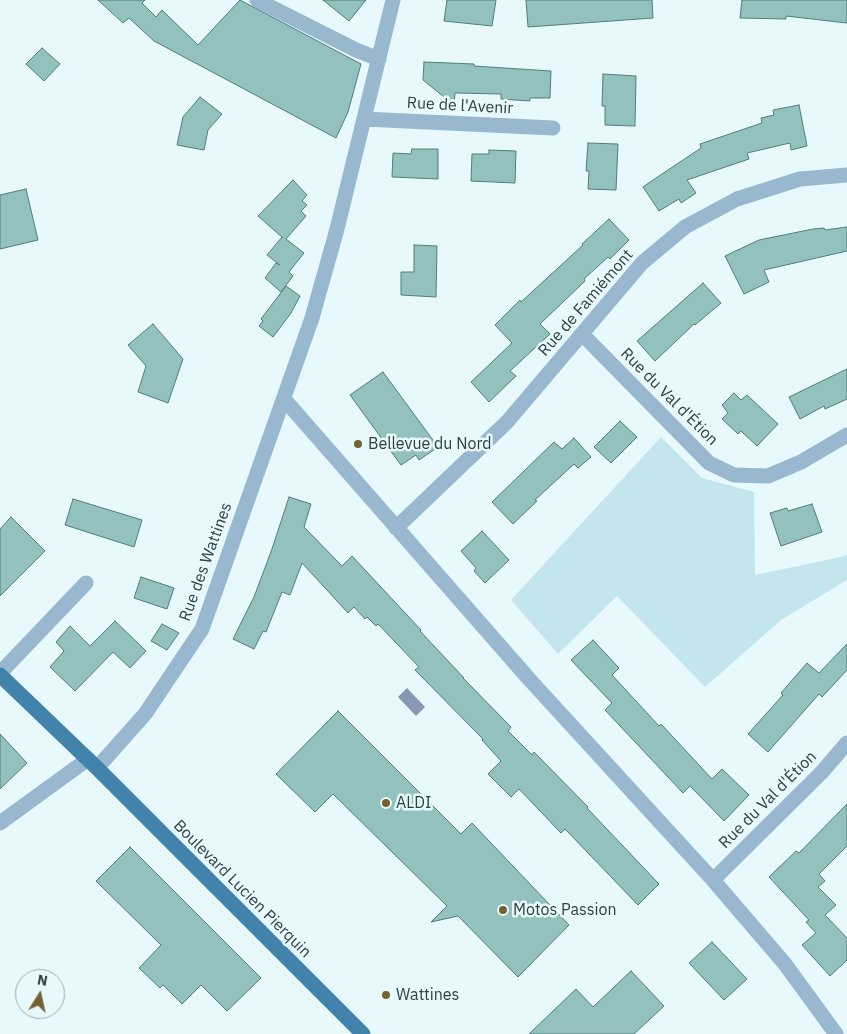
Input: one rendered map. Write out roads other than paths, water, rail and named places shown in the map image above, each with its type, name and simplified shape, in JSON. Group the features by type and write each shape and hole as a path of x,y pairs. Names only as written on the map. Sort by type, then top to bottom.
{"main road":[{"name":"Boulevard Lucien Pierquin","path":"0,674 363,1034"}],"street":[{"path":"257,0 356,50 379,59 393,0"},
{"name":"Rue des Wattines","path":"0,823 92,764 145,714 202,629 312,318 337,229 379,59"},
{"name":"Rue de l'Avenir","path":"364,119 553,128"},
{"name":"Rue de Famiémont","path":"396,528 507,422 583,335 642,263 685,227 737,199 800,179 847,175"},
{"name":"Rue du Val d'Étion","path":"583,335 709,463 734,475 768,476 800,462 847,435"},
{"path":"284,399 529,679 713,880 785,964 836,1034"},
{"path":"0,674 86,583"},
{"name":"Rue du Val d'Étion","path":"713,880 822,772 847,743"}],"place":[{"name":"Bellevue du Nord","path":"358,444"},
{"name":"ALDI","path":"386,803"},
{"name":"Motos Passion","path":"503,910"},
{"name":"Wattines","path":"386,995"}]}
